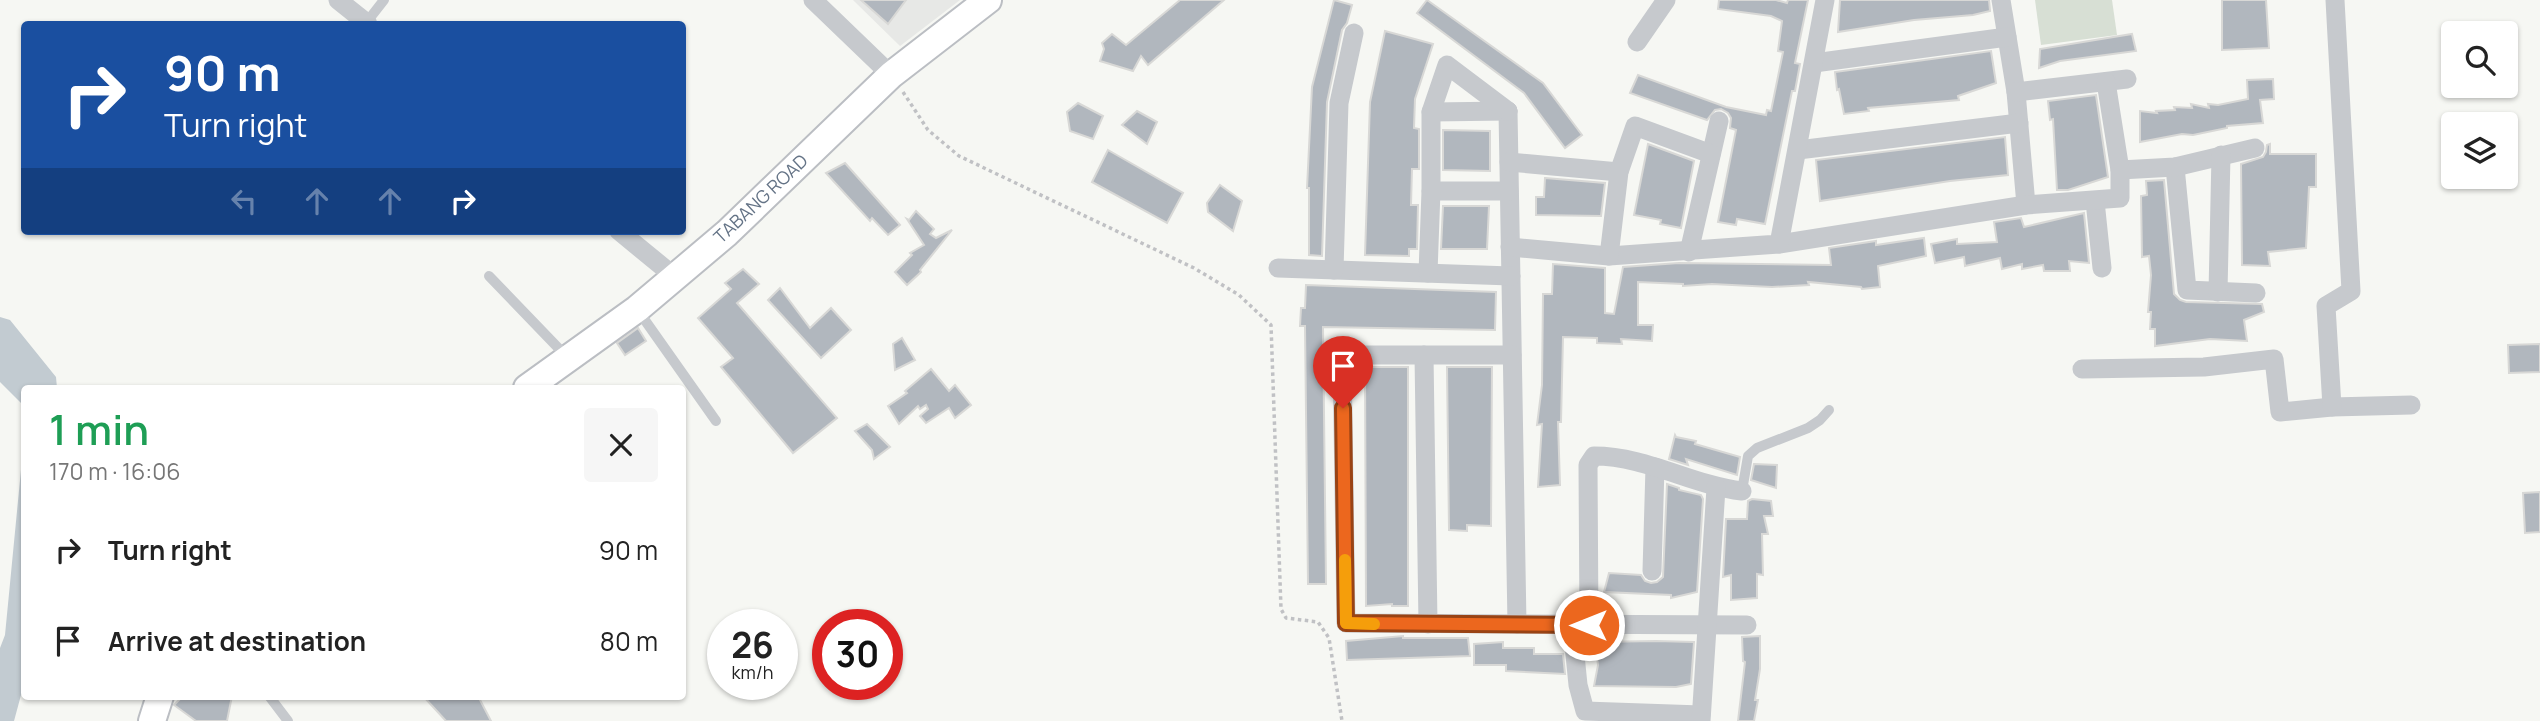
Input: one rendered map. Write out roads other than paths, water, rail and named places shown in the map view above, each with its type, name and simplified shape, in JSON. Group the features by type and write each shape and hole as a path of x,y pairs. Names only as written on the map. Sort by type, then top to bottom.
{"main road":[{"name":"TABANG ROAD","path":"531,385 637,309 675,277 727,233 891,75 988,0"},
{"path":"152,721 159,700"}],"street":[{"path":"338,0 363,21"},
{"path":"813,0 891,75"},
{"path":"1637,42 1667,0"},
{"path":"1779,244 1825,0"},
{"path":"2001,0 2016,92 2026,205"},
{"path":"2332,407 2326,306 2351,291 2335,0"},
{"path":"1334,270 1339,103 1354,33"},
{"path":"1814,63 2007,37"},
{"path":"1428,273 1432,191 1431,111 1447,65 1508,111"},
{"path":"2016,92 2127,79"},
{"path":"1510,247 1609,256 1689,252 1779,244 2026,205 2120,198 2120,170 2106,82"},
{"path":"1431,111 1508,111"},
{"path":"1508,111 1517,624"},
{"path":"1689,252 1719,121"},
{"path":"1798,150 2019,123"},
{"path":"1609,256 1619,172 1635,126 1711,154"},
{"path":"2120,170 2175,167 2255,148"},
{"path":"2218,292 2221,155"},
{"path":"1509,162 1619,172"},
{"path":"2175,167 2187,290 2256,293"},
{"path":"1432,191 1509,191"},
{"path":"2095,201 2102,268"},
{"path":"624,235 675,277"},
{"path":"1278,268 1511,276"},
{"path":"1512,355 1342,355 1346,623 1747,625"},
{"path":"1424,355 1429,624"},
{"path":"2082,369 2204,367 2274,359 2280,412 2332,407 2411,405"},
{"path":"1716,488 1701,718 1585,711 1578,685 1588,465 1594,456 1655,467 1716,488 1742,491"},
{"path":"1652,570 1655,467"}],"lane":[{"path":"369,21 384,0"},
{"path":"489,275 568,359"},
{"path":"637,309 716,421"},
{"path":"1742,491 1748,456 1757,447 1808,428 1829,410"},
{"path":"272,700 288,721"}]}
